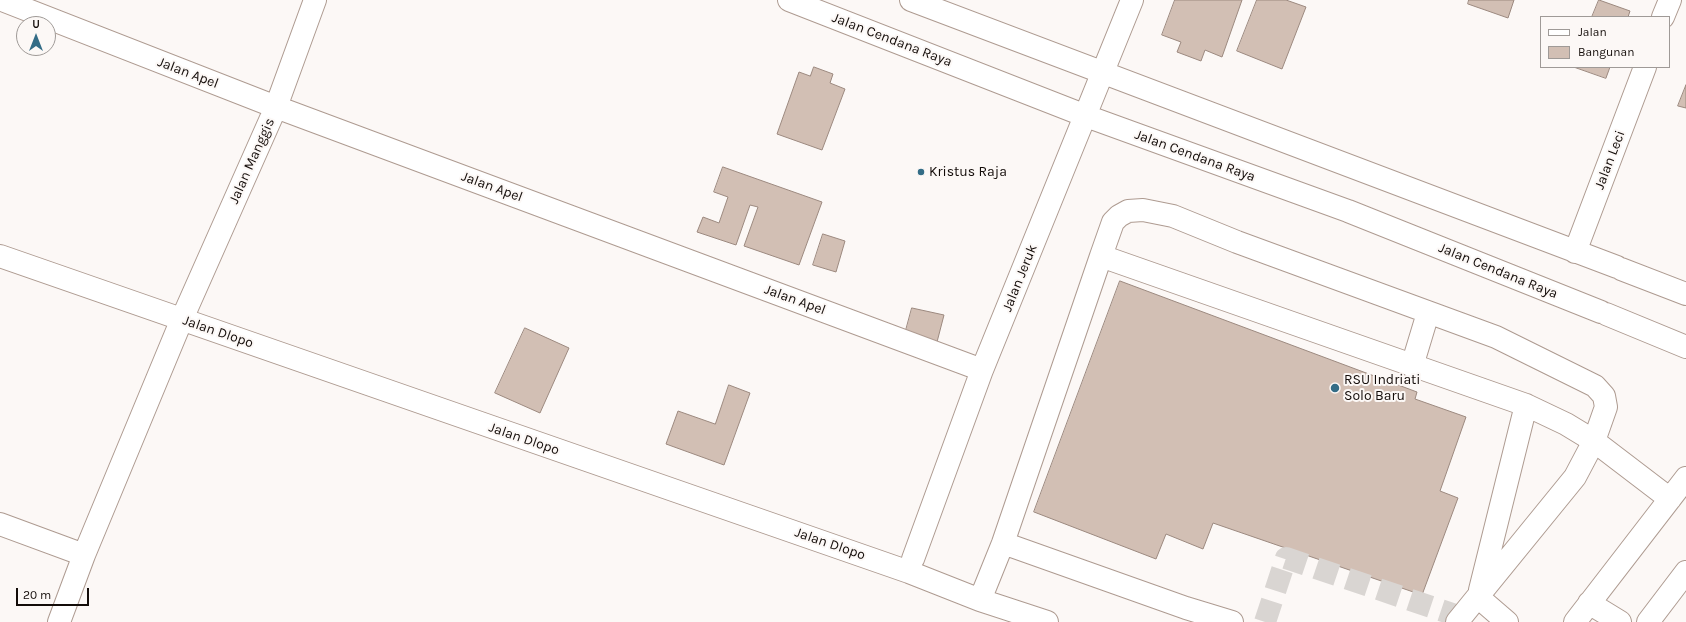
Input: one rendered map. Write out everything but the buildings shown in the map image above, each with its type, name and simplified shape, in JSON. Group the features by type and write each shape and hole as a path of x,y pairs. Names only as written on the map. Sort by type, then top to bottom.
{"street":[{"name":"Jalan Apel","path":"2,0 276,107 982,370"},
{"name":"Jalan Manggis","path":"59,622 84,555 182,319 276,107 315,0"},
{"name":"Jalan Cendana Raya","path":"789,0 1086,116 1348,212 1686,347"},
{"path":"910,0 1686,294"},
{"name":"Jalan Jeruk","path":"913,559 982,370 1132,0"},
{"path":"1663,16 1670,0"},
{"name":"Jalan Leci","path":"1575,252 1645,68"},
{"path":"980,600 1003,543 1113,222 1119,216 1128,211 1143,210 1173,216 1428,313 1496,337 1595,386 1604,396 1606,406 1594,441 1575,477 1457,622"},
{"name":"Jalan Dlopo","path":"0,256 909,572 980,600 1047,622"},
{"path":"1101,256 1526,405 1566,424 1594,441 1670,499"},
{"path":"1412,366 1428,313"},
{"path":"1478,597 1526,405"},
{"path":"1575,622 1686,478"},
{"path":"0,524 84,555"},
{"path":"1003,543 1186,608 1232,622"},
{"path":"1648,622 1686,572"},
{"path":"1478,597 1508,622"},
{"path":"1589,603 1620,622"}],"tunnel":[{"path":"1265,622 1286,558 1461,617"}],"place":[{"name":"Kristus Raja","path":"921,172"},
{"name":"RSU Indriati Solo Baru","path":"1335,388"}]}
